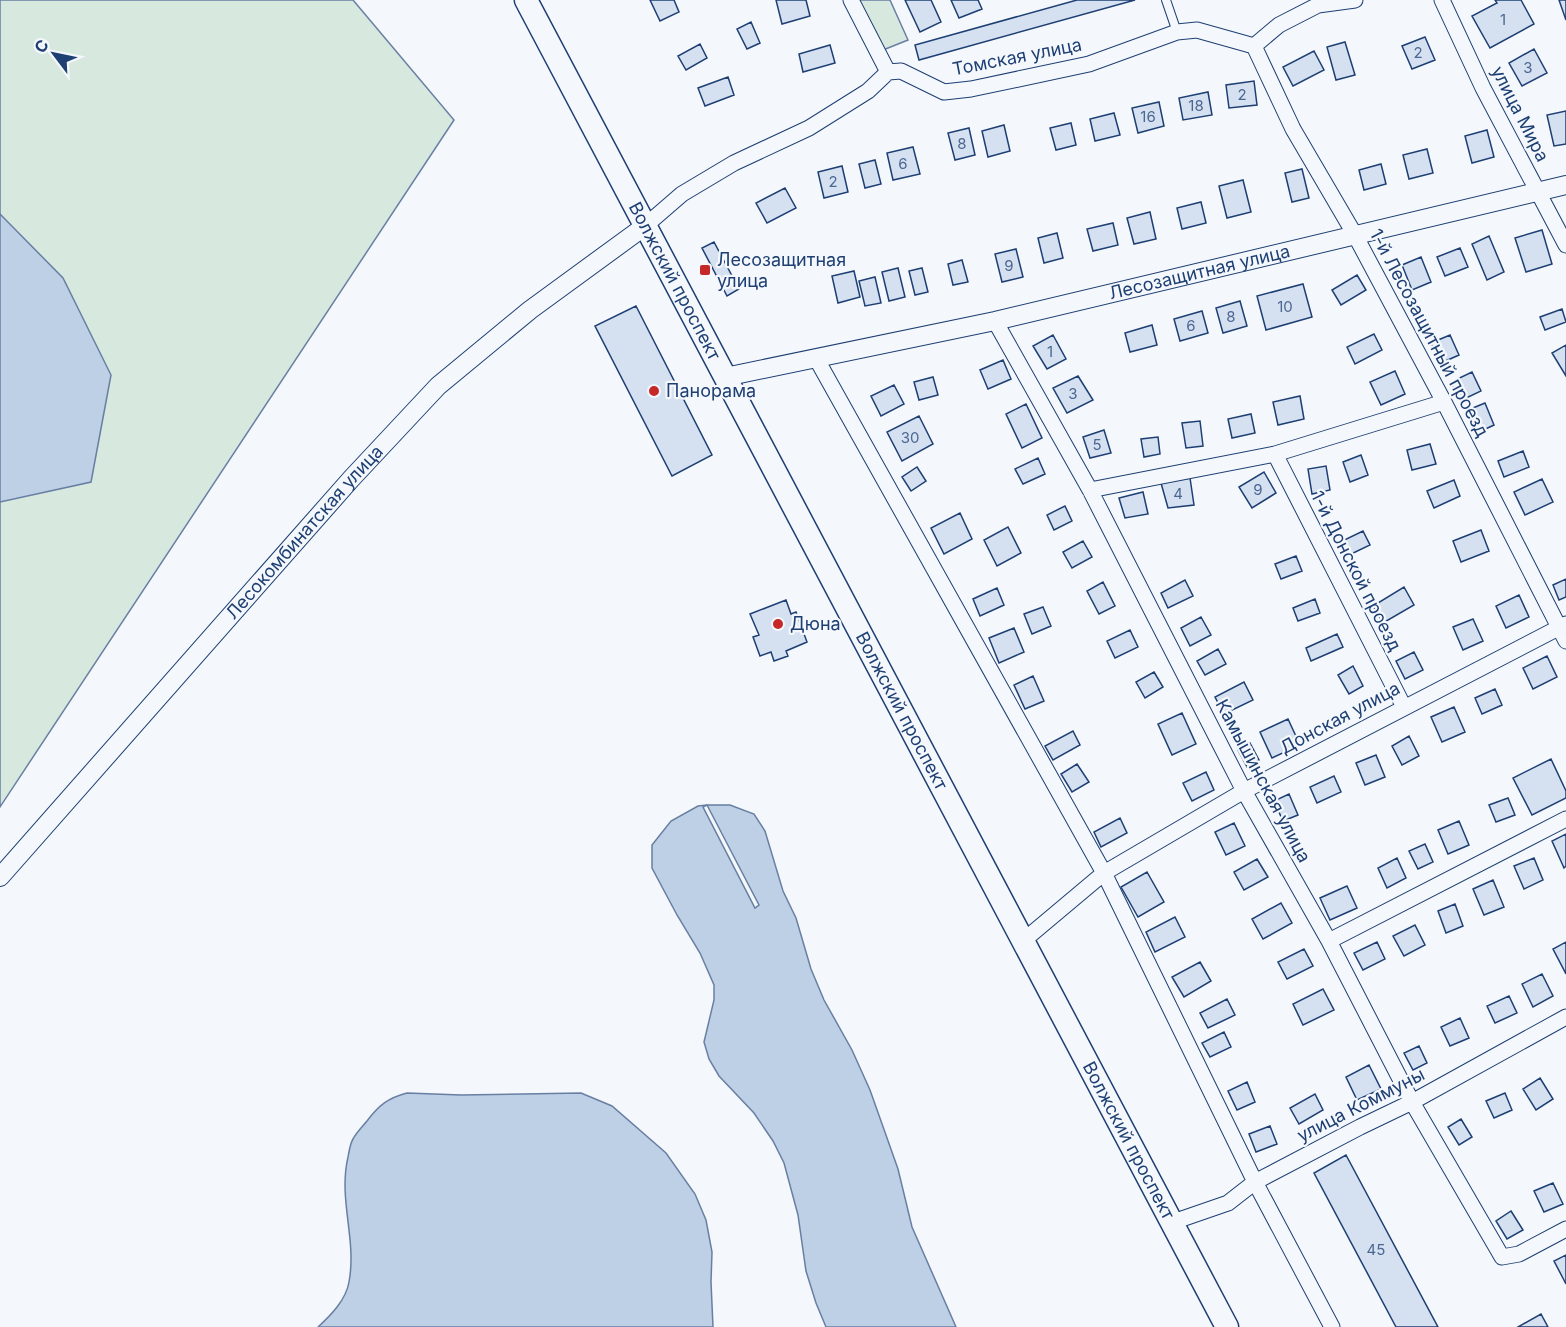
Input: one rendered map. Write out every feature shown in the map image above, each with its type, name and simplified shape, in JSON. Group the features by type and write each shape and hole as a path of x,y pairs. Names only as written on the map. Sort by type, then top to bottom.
{"main road":[{"name":"Волжский проспект","path":"526,0 1227,1327"}],"street":[{"path":"645,226 682,194 734,164 810,128 868,91 888,72 851,0"},
{"path":"1254,46 1279,25 1318,5 1355,0"},
{"name":"улица Мира","path":"1442,0 1484,88 1566,245"},
{"name":"Томская улица","path":"888,72 901,71 944,92 971,89 1089,63 1177,32 1197,30 1254,46"},
{"name":"1-й Лесозащитный проезд","path":"1254,46 1293,129 1354,235 1564,631"},
{"name":"Лесозащитная улица","path":"725,377 995,321 1566,185"},
{"name":"Лесокомбинатская улица","path":"0,877 351,479 438,386 530,310 645,226"},
{"name":"Камышинская улица","path":"995,321 1090,490 1244,791 1329,941 1412,1102 1502,1257 1519,1254 1566,1229"},
{"path":"816,358 1104,873 1255,1182 1332,1327"},
{"path":"1090,490 1275,454 1444,402"},
{"name":"1-й Донской проезд","path":"1275,454 1404,706"},
{"name":"Донская улица","path":"1023,941 1104,873 1244,791 1404,706 1564,631"},
{"path":"1329,941 1566,819"},
{"name":"улица Коммуны","path":"1173,1222 1228,1203 1255,1182 1412,1102 1566,1017"}],"lane":[{"path":"1166,0 1177,32"}],"shaded area":[{"path":"0,0 353,0 454,120 0,807"},
{"path":"856,0 890,0 908,40 883,50"}],"water":[{"path":"0,214 63,278 111,375 91,482 0,502"},
{"path":"730,805 754,814 765,831 783,891 796,918 811,969 824,1000 852,1050 870,1090 898,1169 912,1227 956,1327 826,1327 806,1271 798,1215 784,1163 773,1141 754,1113 719,1076 709,1059 704,1042 714,1000 714,985 700,953 652,868 652,845 671,821 698,806"},
{"path":"407,1093 461,1095 581,1093 612,1106 666,1153 695,1194 706,1220 712,1252 713,1327 318,1327 341,1301 349,1282 351,1250 345,1189 351,1143 357,1132 380,1106 394,1097"}],"pier":[{"path":"707,805 759,905 755,908 703,807"}],"building":[{"path":"650,0 674,0 679,12 660,21"},
{"path":"776,0 806,0 810,16 782,24"},
{"path":"905,0 931,0 941,22 920,32"},
{"path":"951,0 978,0 982,9 959,18"},
{"path":"1077,0 1135,0 919,60 915,45"},
{"path":"1495,0 1521,0 1534,24 1490,48 1472,16 1497,3"},
{"path":"1559,0 1566,0 1566,20"},
{"path":"751,22 760,43 747,49 737,29"},
{"path":"1425,37 1435,60 1412,69 1402,46"},
{"path":"1345,42 1355,75 1336,80 1327,47"},
{"path":"700,44 707,58 686,70 678,56"},
{"path":"830,45 835,63 803,72 799,54"},
{"path":"1534,49 1547,73 1522,86 1509,63"},
{"path":"1314,51 1324,70 1293,86 1283,67"},
{"path":"728,77 734,95 705,106 698,88"},
{"path":"1254,81 1257,105 1229,108 1226,85"},
{"path":"1208,92 1212,115 1183,120 1179,98"},
{"path":"1159,102 1164,126 1138,133 1132,108"},
{"path":"1566,111 1566,144 1554,146 1547,115"},
{"path":"1114,113 1120,135 1095,141 1090,119"},
{"path":"1071,123 1076,145 1056,150 1050,128"},
{"path":"1004,125 1010,151 988,157 982,131"},
{"path":"969,128 975,155 955,160 948,133"},
{"path":"1487,130 1494,157 1472,163 1465,136"},
{"path":"913,147 920,174 893,180 887,153"},
{"path":"1427,149 1433,173 1409,179 1403,155"},
{"path":"875,160 881,184 865,188 859,164"},
{"path":"1381,164 1386,184 1364,190 1359,170"},
{"path":"842,166 848,192 824,198 818,172"},
{"path":"1302,169 1309,198 1292,202 1285,173"},
{"path":"1243,180 1251,212 1227,218 1219,186"},
{"path":"785,188 796,208 767,223 756,203"},
{"path":"1201,202 1206,223 1182,229 1177,208"},
{"path":"1150,212 1156,239 1134,244 1127,218"},
{"path":"1113,223 1118,245 1093,251 1087,229"},
{"path":"1542,230 1552,264 1526,272 1515,238"},
{"path":"1057,233 1063,258 1044,263 1038,238"},
{"path":"1489,236 1504,272 1487,280 1472,244"},
{"path":"714,242 739,289 727,296 702,248"},
{"path":"1460,248 1468,267 1445,276 1437,257"},
{"path":"1016,249 1023,277 1002,282 995,254"},
{"path":"1421,257 1431,282 1412,290 1402,265"},
{"path":"962,260 968,282 953,285 948,264"},
{"path":"898,268 905,297 889,301 882,272"},
{"path":"922,268 928,292 915,295 909,271"},
{"path":"854,271 860,297 838,303 832,276"},
{"path":"1357,275 1366,290 1341,305 1332,290"},
{"path":"875,277 881,303 865,306 859,281"},
{"path":"1303,284 1312,317 1266,330 1257,296"},
{"path":"1240,301 1247,326 1223,333 1216,308"},
{"name":"Панорама","path":"636,306 712,455 672,476 595,326"},
{"path":"1562,309 1566,322 1545,330 1540,317"},
{"path":"1202,311 1208,333 1180,341 1174,319"},
{"path":"1152,325 1157,345 1130,352 1125,333"},
{"path":"1374,334 1382,350 1355,364 1347,347"},
{"path":"1053,335 1066,359 1047,369 1033,346"},
{"path":"1450,335 1459,355 1441,363 1431,343"},
{"path":"1566,345 1566,376 1552,353"},
{"path":"1003,360 1011,379 988,389 980,370"},
{"path":"1395,371 1405,394 1381,405 1370,382"},
{"path":"1472,372 1481,391 1460,401 1451,382"},
{"path":"1078,376 1093,400 1067,413 1053,388"},
{"path":"933,377 938,395 919,400 914,382"},
{"path":"894,385 904,404 881,416 871,396"},
{"path":"1300,396 1304,419 1278,425 1273,402"},
{"path":"1485,403 1494,425 1477,433 1468,410"},
{"path":"1026,404 1042,438 1022,448 1006,414"},
{"path":"1251,414 1255,433 1232,438 1228,419"},
{"path":"919,416 933,444 902,461 887,432"},
{"path":"1200,421 1203,446 1186,448 1182,423"},
{"path":"1104,430 1111,453 1090,458 1083,437"},
{"path":"1158,437 1160,454 1144,457 1141,439"},
{"path":"1430,444 1436,464 1412,470 1407,450"},
{"path":"1523,451 1529,467 1504,477 1498,461"},
{"path":"1361,455 1368,475 1350,482 1343,462"},
{"path":"1038,458 1045,474 1023,484 1015,469"},
{"path":"1326,466 1330,490 1312,494 1308,469"},
{"path":"917,467 926,481 911,491 902,477"},
{"path":"1264,472 1276,493 1252,508 1239,487"},
{"path":"1190,478 1194,505 1168,508 1161,483"},
{"path":"1542,479 1553,502 1525,515 1514,492"},
{"path":"1454,480 1460,496 1434,508 1427,491"},
{"path":"1143,492 1148,514 1125,518 1119,498"},
{"path":"1065,506 1072,521 1054,530 1047,515"},
{"path":"960,513 972,539 944,554 931,528"},
{"path":"1008,527 1021,553 997,566 984,540"},
{"path":"1481,530 1489,551 1461,562 1453,541"},
{"path":"1363,531 1370,545 1345,557 1338,543"},
{"path":"1083,541 1092,557 1072,568 1063,552"},
{"path":"1296,556 1302,571 1281,579 1275,564"},
{"path":"1566,579 1566,597 1559,600 1553,585"},
{"path":"1185,580 1193,596 1168,608 1161,593"},
{"path":"1103,582 1115,606 1099,614 1087,591"},
{"path":"1404,587 1414,605 1383,623 1373,606"},
{"path":"997,588 1004,605 980,616 973,599"},
{"path":"1519,595 1529,617 1506,628 1496,606"},
{"path":"1315,599 1320,613 1298,621 1293,608"},
{"name":"Дюна","path":"786,600 791,614 796,612 807,642 786,651 788,656 774,661 771,652 760,656 753,637 759,635 750,614"},
{"path":"1043,607 1051,626 1032,634 1024,614"},
{"path":"1201,617 1211,635 1190,646 1181,628"},
{"path":"1473,619 1483,641 1463,650 1453,627"},
{"path":"1014,628 1024,652 999,663 989,638"},
{"path":"1130,630 1138,647 1115,658 1107,641"},
{"path":"1337,634 1343,647 1311,661 1306,648"},
{"path":"1218,649 1226,664 1205,675 1197,661"},
{"path":"1414,652 1423,670 1405,679 1396,661"},
{"path":"1547,656 1557,677 1533,689 1523,668"},
{"path":"1353,666 1363,686 1349,694 1338,675"},
{"path":"1154,672 1163,687 1145,698 1136,682"},
{"path":"1033,676 1044,701 1025,709 1014,685"},
{"path":"1244,682 1253,700 1224,714 1215,697"},
{"path":"1495,689 1502,705 1482,714 1475,698"},
{"path":"1454,707 1465,732 1442,742 1431,717"},
{"path":"1182,713 1196,744 1172,755 1158,724"},
{"path":"1288,719 1300,745 1272,758 1260,732"},
{"path":"1073,731 1080,745 1053,760 1045,746"},
{"path":"1409,736 1419,756 1402,765 1392,746"},
{"path":"1250,743 1259,760 1247,767 1238,750"},
{"path":"1376,755 1385,777 1365,785 1356,763"},
{"path":"1551,759 1566,791 1566,798 1532,815 1513,778"},
{"path":"1077,764 1089,782 1072,792 1061,774"},
{"path":"1206,772 1214,790 1192,801 1183,783"},
{"path":"1334,776 1341,792 1317,803 1310,787"},
{"path":"1289,794 1298,815 1283,821 1274,801"},
{"path":"1508,798 1515,815 1496,822 1489,805"},
{"path":"1120,818 1127,833 1101,847 1094,832"},
{"path":"1459,821 1469,845 1448,854 1438,830"},
{"path":"1234,823 1245,846 1226,855 1215,832"},
{"path":"1566,834 1566,866 1564,868 1552,841"},
{"path":"1425,844 1433,862 1418,869 1409,851"},
{"path":"1397,858 1406,878 1387,888 1378,868"},
{"path":"1534,858 1543,880 1524,889 1514,866"},
{"path":"1257,859 1268,877 1244,890 1234,872"},
{"path":"1147,872 1164,902 1138,917 1121,887"},
{"path":"1493,880 1504,907 1484,915 1473,889"},
{"path":"1347,886 1357,908 1330,920 1320,898"},
{"path":"1281,903 1292,923 1263,939 1252,919"},
{"path":"1455,904 1463,926 1446,933 1438,911"},
{"path":"1175,917 1185,937 1155,952 1146,932"},
{"path":"1415,925 1425,945 1404,956 1393,936"},
{"path":"1377,942 1385,959 1363,970 1354,953"},
{"path":"1566,942 1566,974 1553,949"},
{"path":"1304,949 1313,966 1287,979 1278,962"},
{"path":"1200,962 1211,981 1184,997 1172,977"},
{"path":"1542,974 1553,996 1533,1007 1522,984"},
{"path":"1323,989 1334,1010 1303,1025 1293,1004"},
{"path":"1509,996 1517,1013 1495,1023 1487,1006"},
{"path":"1227,999 1235,1015 1208,1028 1200,1013"},
{"path":"1460,1018 1469,1038 1450,1046 1441,1027"},
{"path":"1224,1032 1231,1047 1210,1057 1202,1043"},
{"path":"1419,1046 1427,1063 1413,1070 1404,1053"},
{"path":"1369,1065 1381,1089 1357,1100 1346,1077"},
{"path":"1540,1078 1553,1099 1536,1110 1523,1089"},
{"path":"1247,1082 1255,1102 1237,1110 1228,1091"},
{"path":"1505,1093 1512,1110 1494,1118 1486,1101"},
{"path":"1315,1094 1323,1110 1299,1124 1290,1108"},
{"path":"1461,1119 1472,1137 1459,1145 1448,1127"},
{"path":"1270,1126 1277,1144 1256,1152 1249,1134"},
{"path":"1346,1155 1438,1327 1396,1327 1314,1173"},
{"path":"1553,1183 1563,1204 1544,1212 1534,1191"},
{"path":"1511,1211 1523,1230 1507,1239 1496,1221"},
{"path":"1566,1255 1566,1284 1554,1261"},
{"path":"1541,1314 1548,1327 1518,1327"}],"place":[{"name":"Лесозащитная улица","path":"705,270"},
{"name":"Панорама","path":"654,391"},
{"name":"Дюна","path":"778,624"}]}
